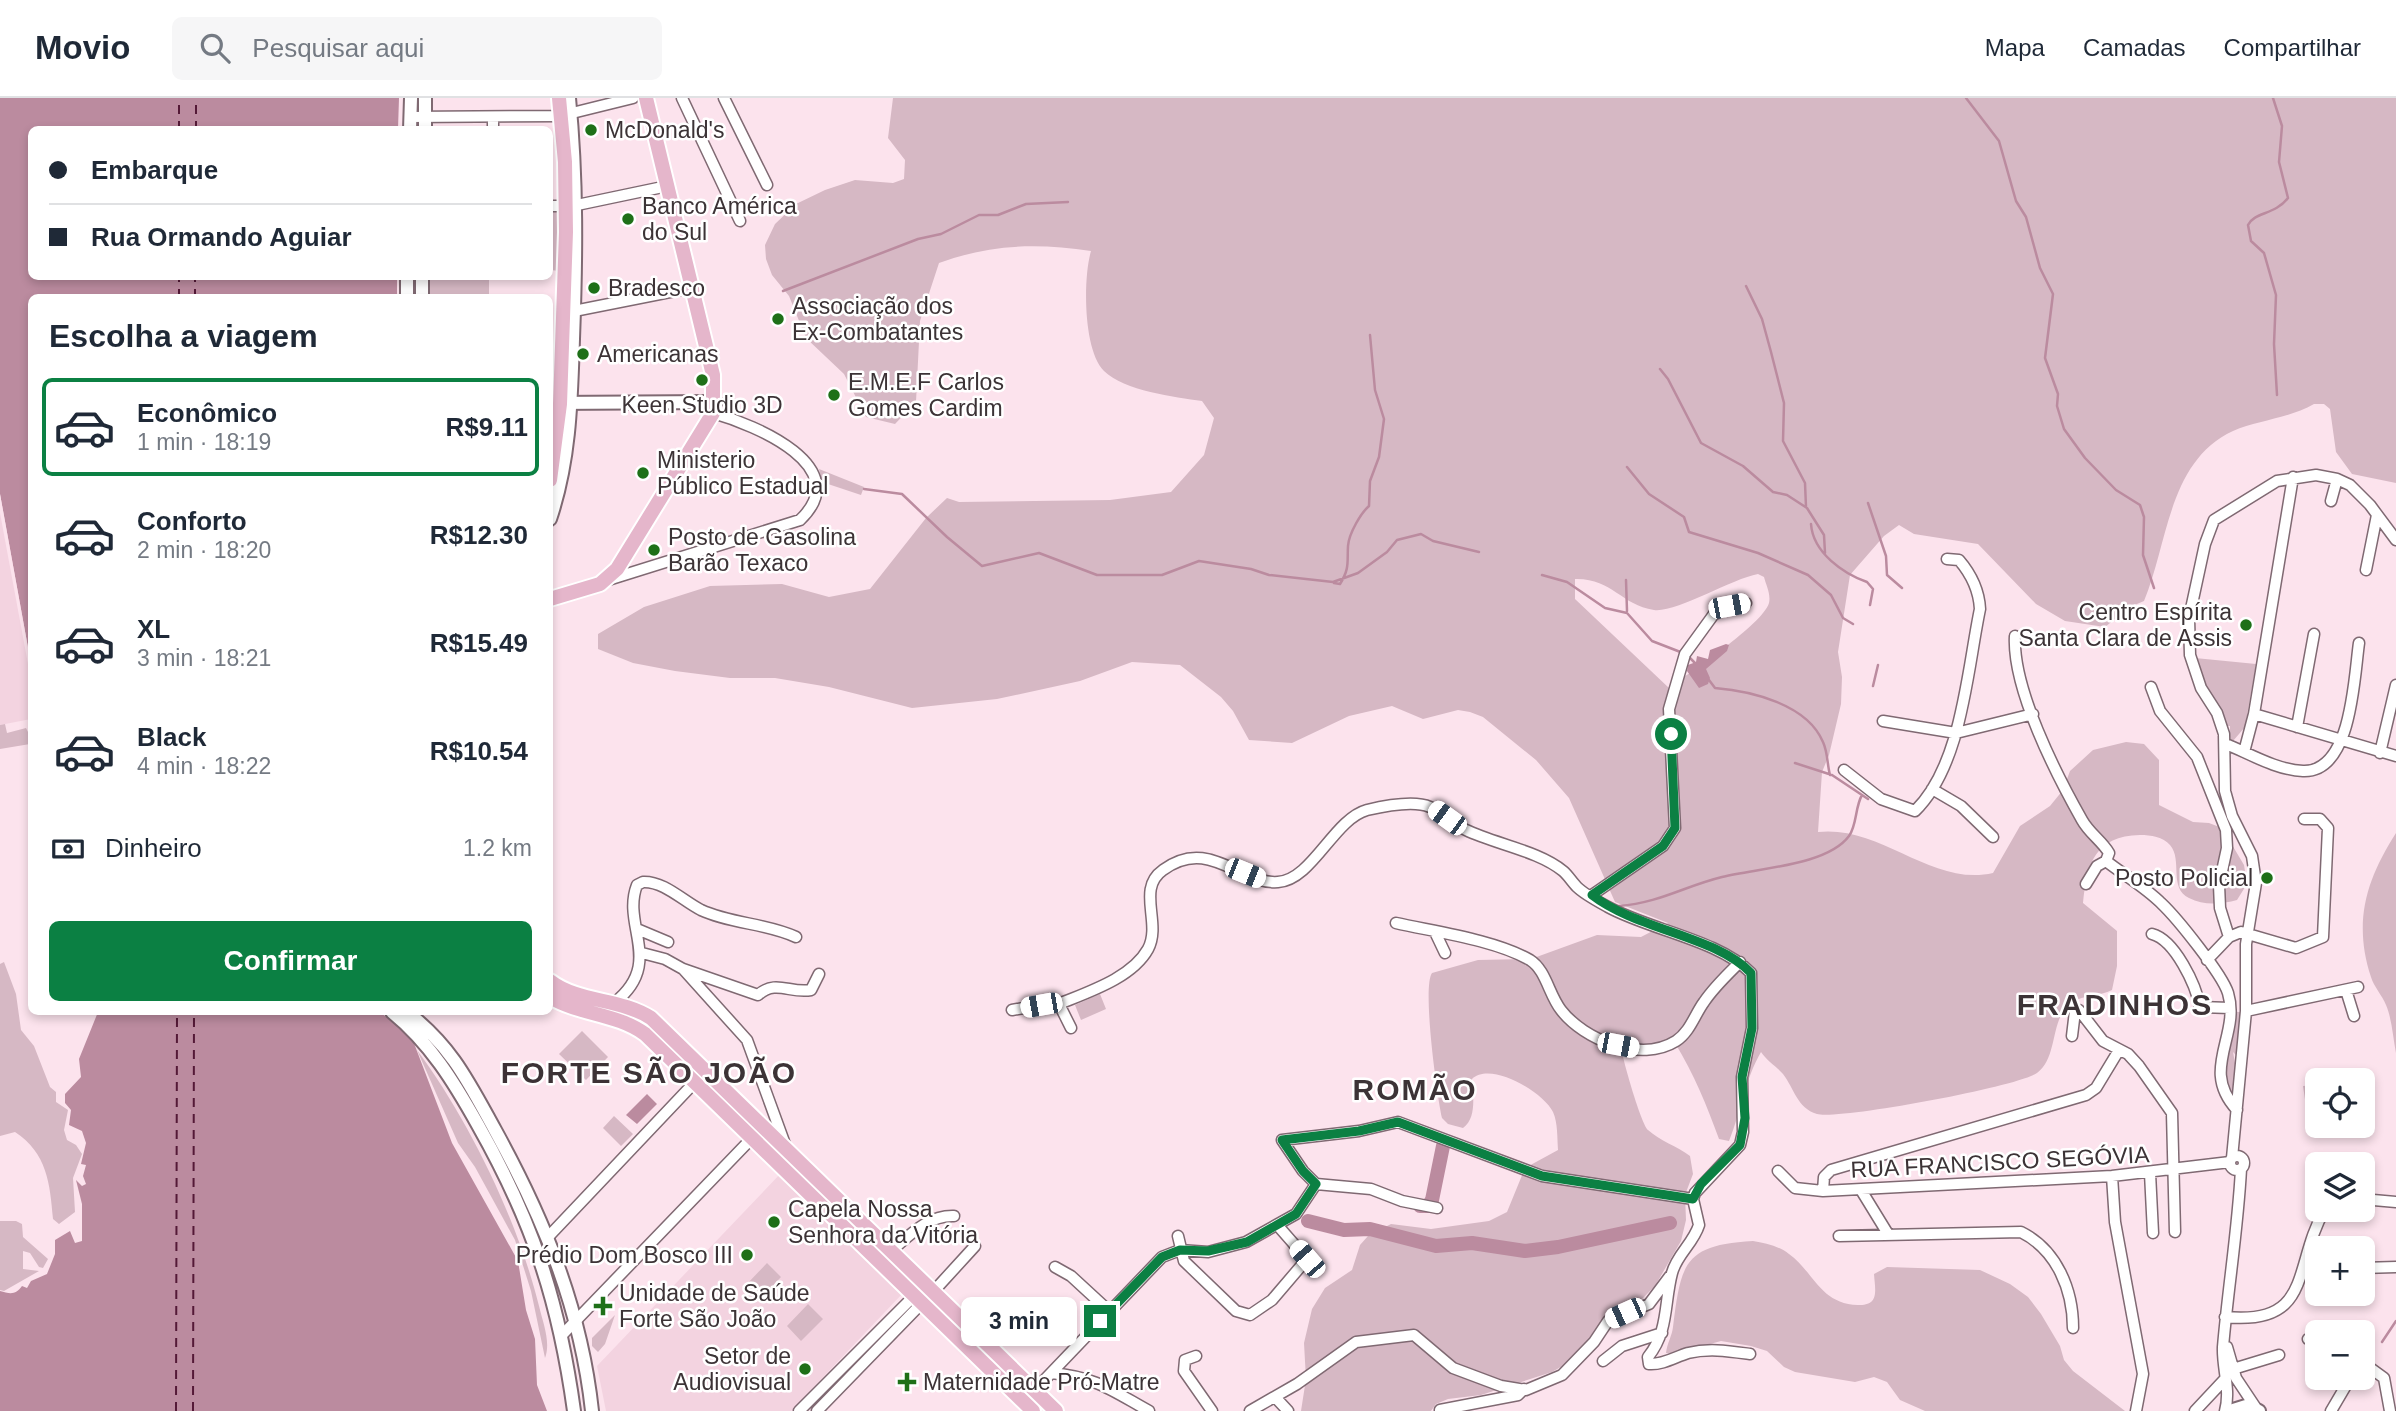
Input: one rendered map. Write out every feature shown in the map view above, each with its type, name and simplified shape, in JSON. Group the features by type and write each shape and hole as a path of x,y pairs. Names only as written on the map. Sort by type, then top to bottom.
{"main road":[{"path":"410,123 411,98"},
{"path":"425,98 425,124"},
{"path":"553,460 574,311 572,206 565,114 559,98"},
{"path":"565,114 569,98"},
{"path":"553,598 608,580 718,411 713,375 646,98"},
{"path":"553,508 567,457 560,404 572,206"},
{"path":"560,404 718,411"},
{"path":"553,983 570,992 634,1008 657,1024 1056,1411"},
{"path":"553,998 634,1027 695,1082 1028,1406"},
{"path":"395,1015 432,1049 493,1151 538,1249 563,1335 574,1411"},
{"path":"411,1015 432,1032 453,1055 526,1185 549,1236 576,1320 592,1411"},
{"path":"918,1299 930,1288"},
{"path":"2230,1411 2237,1407 2258,1410"}],"street":[{"path":"410,123 565,114 633,98"},
{"path":"682,98 740,221"},
{"path":"724,98 767,184"},
{"path":"493,117 493,126"},
{"path":"553,206 572,206 658,188"},
{"path":"574,311 680,289"},
{"path":"608,580 795,521 810,510 818,495 817,476 805,460 747,424 718,411"},
{"path":"2225,1411 2228,1401 2225,1379 2225,1317 2235,1219 2237,1115 2246,1011 2247,932 2256,883 2255,870 2232,816 2225,791 2226,744 2217,713 2202,688 2190,655 2189,618 2205,544 2214,520 2277,481 2316,475 2350,485 2396,540"},
{"path":"2245,751 2254,714 2293,477"},
{"path":"2331,501 2337,479"},
{"path":"2365,570 2377,515"},
{"path":"1844,770 1881,799 1915,811 1932,789 1956,733 1979,598 1959,559 1947,559"},
{"path":"1592,895 1663,846 1675,828 1669,709 1685,654 1714,614 1746,603"},
{"path":"2297,727 2314,634"},
{"path":"2015,636 2014,657 2017,674 2033,714 2084,823 2109,853 2106,861 2096,866 2086,884"},
{"path":"2226,744 2305,771 2326,762 2342,741 2359,643"},
{"path":"2254,714 2388,755 2396,685"},
{"path":"2151,687 2160,711 2197,757 2226,830 2227,848 2219,885 2220,908 2229,937"},
{"path":"1883,721 1956,733 2033,714"},
{"path":"1932,789 1961,806 1993,836"},
{"path":"1012,1010 1059,1004 1091,991 1128,970 1147,951 1153,925 1149,896 1151,888 1160,872 1180,859 1222,863 1269,882 1280,883 1295,875 1354,816 1367,810 1421,804 1433,807 1462,828 1527,851 1562,870 1579,890 1592,895 1607,907 1727,953 1740,962 1751,973 1753,997 1752,1028 1742,1077 1743,1132 1740,1145 1701,1184 1693,1199 1699,1225 1672,1272 1649,1304 1608,1321 1594,1342 1562,1375 1518,1395 1440,1410"},
{"path":"2207,960 2229,937 2247,932 2296,948 2323,937 2328,828 2320,819 2304,819"},
{"path":"2106,861 2162,904 2222,979 2229,995 2230,1008 2220,1072 2226,1097 2237,1115"},
{"path":"614,1003 628,992 642,953 634,899 637,885 652,882 705,912 778,929 796,937"},
{"path":"1396,923 1495,947 1529,960 1538,966 1563,1013 1579,1026 1609,1042 1643,1050 1678,1040 1718,984 1740,962"},
{"path":"637,929 668,942"},
{"path":"1435,932 1445,953"},
{"path":"2152,934 2163,939 2189,974 2200,1007 2230,1008"},
{"path":"642,953 665,958 697,978 758,995 766,988 777,986 811,990 819,974"},
{"path":"697,978 747,1040 786,1148"},
{"path":"2246,1011 2358,987"},
{"path":"2346,990 2354,1016"},
{"path":"628,992 634,1008 634,1027"},
{"path":"1059,1004 1070,1028"},
{"path":"2073,1036 2075,1010 2079,1010 2103,1041 2139,1066 2172,1113 2175,1232"},
{"path":"1823,1191 1824,1177 1832,1170 2086,1095 2096,1088 2119,1050"},
{"path":"549,1236 695,1082"},
{"path":"1437,1208 1402,1201 1371,1189 1316,1184 1303,1171 1282,1140 1359,1131 1398,1122 1542,1176 1693,1199"},
{"path":"563,1335 753,1138"},
{"name":"RUA FRANCISCO SEGÓVIA","path":"1778,1171 1795,1188 1823,1191 2112,1176 2236,1163"},
{"path":"2150,1172 2153,1233"},
{"path":"2112,1176 2115,1222 2143,1374 2136,1411"},
{"path":"1028,1406 1035,1391 1051,1373 1162,1257 1180,1250 1230,1248 1279,1227 1296,1214 1316,1184"},
{"path":"1861,1190 1888,1234"},
{"path":"2375,1200 2396,1202"},
{"path":"891,1251 926,1223 942,1215 954,1216"},
{"path":"2225,1317 2262,1318 2281,1310 2294,1290 2320,1222"},
{"path":"1178,1236 1184,1261 1236,1311 1246,1315 1254,1314 1272,1300 1307,1259 1279,1227"},
{"path":"1839,1236 2021,1232 2039,1243 2068,1287 2073,1328"},
{"path":"930,1288 975,1246"},
{"path":"1055,1267 1071,1276 1109,1311"},
{"path":"2375,1268 2396,1267"},
{"path":"1672,1272 1667,1321 1648,1357 1649,1364 1714,1349 1749,1354"},
{"path":"799,1411 918,1299"},
{"path":"817,1411 918,1299"},
{"path":"1603,1361 1622,1346 1662,1333"},
{"path":"2225,1333 2232,1369 2258,1410"},
{"path":"1250,1411 1356,1342 1414,1335 1453,1368 1501,1386 1524,1390"},
{"path":"2232,1369 2279,1354"},
{"path":"1196,1356 1185,1360 1184,1371 1212,1411"},
{"path":"2375,1371 2384,1378 2390,1411"},
{"path":"1051,1373 1083,1376 1103,1384 1149,1411"},
{"path":"2195,1411 2225,1379"},
{"path":"2331,1411 2343,1390"},
{"path":"1275,1397 1288,1411"}],"shaded area":[{"path":"0,98 399,98 398,126 28,126 28,280 397,280 397,294 28,294 28,648 0,494"},
{"path":"893,98 2396,98 2396,483 2352,474 2336,452 2330,409 2324,404 2314,404 2295,413 2233,431 2211,445 2195,462 2183,483 2173,506 2144,601 2130,607 2105,627 2065,621 2036,604 1978,544 1914,534 1899,525 1884,536 1850,575 1838,652 1842,677 1841,704 1829,755 1822,772 1818,832 1841,832 1863,837 1949,872 1971,875 1993,873 2020,826 2050,806 2063,790 2070,771 2093,750 2126,742 2144,744 2159,760 2159,805 2193,822 2209,823 2222,828 2244,865 2247,884 2237,900 2201,902 2189,898 2179,888 2174,851 2164,840 2140,835 2113,840 2103,846 2091,864 2083,903 2117,931 2117,966 2112,990 2072,1002 2060,1018 2044,1066 2037,1073 2023,1079 1997,1086 1891,1107 1832,1115 1817,1114 1800,1102 1783,1074 1761,1052 1751,1073 1729,1141 1719,1139 1700,1090 1675,1043 1621,1047 1645,1125 1653,1134 1690,1156 1693,1174 1685,1195 1686,1220 1681,1241 1655,1286 1637,1304 1617,1314 1573,1360 1552,1372 1481,1395 1448,1399 1436,1404 1431,1411 1301,1411 1306,1379 1304,1343 1312,1309 1325,1288 1352,1270 1360,1245 1368,1236 1391,1224 1431,1229 1489,1221 1507,1212 1525,1168 1558,1150 1553,1112 1528,1088 1503,1076 1481,1074 1472,1079 1472,1112 1463,1128 1448,1124 1442,1118 1429,1019 1429,982 1432,973 1478,960 1531,959 1597,935 1641,937 1668,923 1615,902 1569,798 1536,760 1483,717 1470,712 1458,710 1423,719 1392,706 1349,716 1292,743 1249,740 1233,711 1221,697 1180,665 1132,662 1080,681 997,699 912,708 829,687 775,678 730,678 675,671 633,663 598,649 598,634 644,607 710,586 782,584 829,597 870,589 926,518 947,498 959,502 1110,500 1171,492 1204,455 1214,418 1202,401 1150,392 1124,384 1104,371 1097,361 1089,331 1086,295 1091,251 1071,248 1033,246 996,249 939,263 920,321 916,402 895,424 866,417 844,374 806,338 789,296 772,275 766,259 765,245 775,224 796,204 825,190 855,180 893,183 904,179 905,160 888,138","holes":["1758,574 1764,577 1769,593 1769,603 1764,612 1740,635 1669,688 1575,599 1575,579 1588,580 1608,587 1643,607 1664,610 1747,577"]},
{"path":"553,209 560,209 560,271 553,270"},
{"path":"425,280 489,280 489,294 429,294"},
{"path":"819,469 864,487 861,495 822,482"},
{"path":"0,494 28,643 28,720 0,725"},
{"path":"1729,645 1727,651 1706,669 1710,678 1708,684 1699,688 1687,671 1688,665 1696,662 1697,656 1708,659 1710,650"},
{"path":"2195,658 2256,664 2245,727 2233,741 2230,740 2230,726 2226,726 2206,690"},
{"path":"5,724 7,733 26,728 28,744 0,749 0,725"},
{"path":"2396,833 2396,1053 2388,1010 2372,981 2366,957 2363,920 2370,885"},
{"path":"4,962 16,994 21,1030 34,1046 50,1087 56,1092 56,1102 68,1110 64,1130 67,1140 76,1145 82,1154 73,1178 75,1212 59,1224 53,1219 48,1181 34,1149 15,1132 0,1136 0,964"},
{"path":"1100,994 1106,1009 1081,1020 1075,1005"},
{"path":"2237,1012 2241,1012 2238,1057 2233,1052 2236,1068 2233,1100 2222,1071"},
{"path":"97,1015 384,1015 412,1038 452,1143 518,1261 526,1310 535,1339 537,1385 547,1411 0,1411 0,1291 10,1293 22,1286 27,1288 31,1281 47,1274 55,1254 55,1240 70,1231 75,1243 82,1241 82,1204 76,1180 82,1186 86,1184 83,1176 86,1165 81,1164 86,1143 82,1131 69,1125 71,1110 65,1103 65,1094 81,1077 79,1059"},
{"path":"582,1031 608,1057 586,1080 559,1054"},
{"path":"417,1050 473,1139 505,1206 530,1273 544,1326 547,1339 545,1358 531,1291 515,1240 475,1167 458,1143"},
{"path":"647,1094 657,1104 637,1124 626,1115"},
{"path":"614,1116 633,1134 621,1146 603,1128"},
{"path":"782,1172 903,1293 791,1411 606,1411 597,1366"},
{"path":"0,1221 16,1221 22,1224 23,1237 48,1259 43,1268 39,1267 30,1253 23,1251 23,1269 39,1271 4,1291 0,1290"},
{"path":"1753,1241 1785,1251 1798,1261 1826,1293 1845,1303 1858,1305 1865,1305 1873,1300 1874,1274 1887,1267 1980,1270 2010,1284 2028,1297 2041,1314 2060,1346 2064,1360 2073,1371 2125,1411 1925,1411 1900,1400 1887,1382 1874,1377 1855,1382 1795,1372 1784,1367 1767,1351 1751,1346 1721,1341 1673,1354 1666,1353 1679,1287 1690,1261 1699,1253 1713,1247"},
{"path":"767,1263 781,1277 760,1299 746,1285"},
{"path":"808,1304 823,1319 801,1341 787,1326"},
{"path":"615,1315 605,1344 598,1352 592,1346 592,1338"}],"pier":[{"path":"0,494 28,645 28,664 0,513"}],"waterway":[{"path":"1966,98 1999,141 2016,201 2026,217 2040,268 2053,294 2045,358 2058,394 2057,406 2064,429 2085,458 2116,490 2140,505 2144,517 2143,555 2154,588"},
{"path":"2273,98 2282,126 2279,162 2288,198 2283,204 2255,218 2248,225 2251,241 2264,253 2276,295 2274,344 2277,395"},
{"path":"783,291 918,239 941,234 979,215 998,215 1026,204 1068,202"},
{"path":"1746,286 1762,319 1771,352 1784,403 1783,441 1805,483 1806,507"},
{"path":"1334,583 1340,584 1345,574 1349,541 1362,513 1369,506 1370,481 1379,457 1384,419 1375,390 1370,335"},
{"path":"1660,369 1668,379 1701,443 1743,466 1773,492 1787,495 1807,508 1824,535 1825,553"},
{"path":"1627,467 1649,494 1684,517 1689,532 1758,553 1808,575 1831,595 1843,618 1853,624"},
{"path":"864,489 902,494 982,566 1039,553 1097,575 1162,575 1199,561 1251,569 1269,575 1333,582 1358,573 1387,552 1397,540 1421,534 1433,541 1479,552"},
{"path":"1868,503 1886,556 1887,575 1902,588"},
{"path":"1811,524 1817,544 1831,561 1849,574 1867,582 1873,589 1870,605"},
{"path":"1542,575 1567,582 1605,608 1627,613 1652,641 1683,653"},
{"path":"1626,580 1627,611"},
{"path":"1688,656 1695,663"},
{"path":"1873,686 1878,665"},
{"path":"1709,680 1715,688 1761,696 1804,718 1823,742 1830,775"},
{"path":"1795,763 1832,775 1868,799"},
{"path":"1619,906 1659,898 1722,877 1808,860 1825,854 1849,836 1862,795"},
{"path":"1420,1206 1428,1206 1432,1200 1443,1146"},
{"path":"1308,1221 1344,1230 1370,1229 1436,1246 1472,1243 1525,1251 1558,1247 1670,1223"},
{"path":"2382,1342 2396,1321"}],"ferry route":[{"path":"179,98 179,126"},
{"path":"196,98 196,126"},
{"path":"179,280 179,294"},
{"path":"195,280 195,294"},
{"path":"176,1411 177,1015"},
{"path":"193,1411 194,1015"}],"place":[{"name":"McDonald's","path":"591,130"},
{"name":"Banco América do Sul","path":"628,219"},
{"name":"Bradesco","path":"594,288"},
{"name":"Associação dos Ex-Combatantes","path":"778,319"},
{"name":"Americanas","path":"583,354"},
{"name":"Keen Studio 3D","path":"702,380"},
{"name":"E.M.E.F Carlos Gomes Cardim","path":"834,395"},
{"name":"Ministerio Público Estadual","path":"643,473"},
{"name":"Posto de Gasolina Barão Texaco","path":"654,550"},
{"name":"Centro Espírita Santa Clara de Assis","path":"2246,625"},
{"name":"Posto Policial","path":"2267,878"},
{"name":"Capela Nossa Senhora da Vitória","path":"774,1222"},
{"name":"Prédio Dom Bosco III","path":"747,1255"},
{"name":"Unidade de Saúde Forte São João","path":"603,1306"},
{"name":"Setor de Audiovisual","path":"805,1369"},
{"name":"Maternidade Pró-Matre","path":"907,1382"}],"district":[{"name":"FRADINHOS","path":"2115,1004"},
{"name":"FORTE SÃO JOÃO","path":"649,1072"},
{"name":"ROMÃO","path":"1415,1089"}],"route":[{"path":"1100,1321 1162,1257 1180,1250 1208,1251 1230,1248 1279,1227 1296,1214 1316,1184 1303,1171 1282,1140 1359,1131 1398,1122 1542,1176 1693,1199 1701,1184 1740,1145 1745,1118 1742,1077 1752,1028 1751,973 1727,953 1607,907 1592,895 1663,846 1675,828 1671,734"}]}
